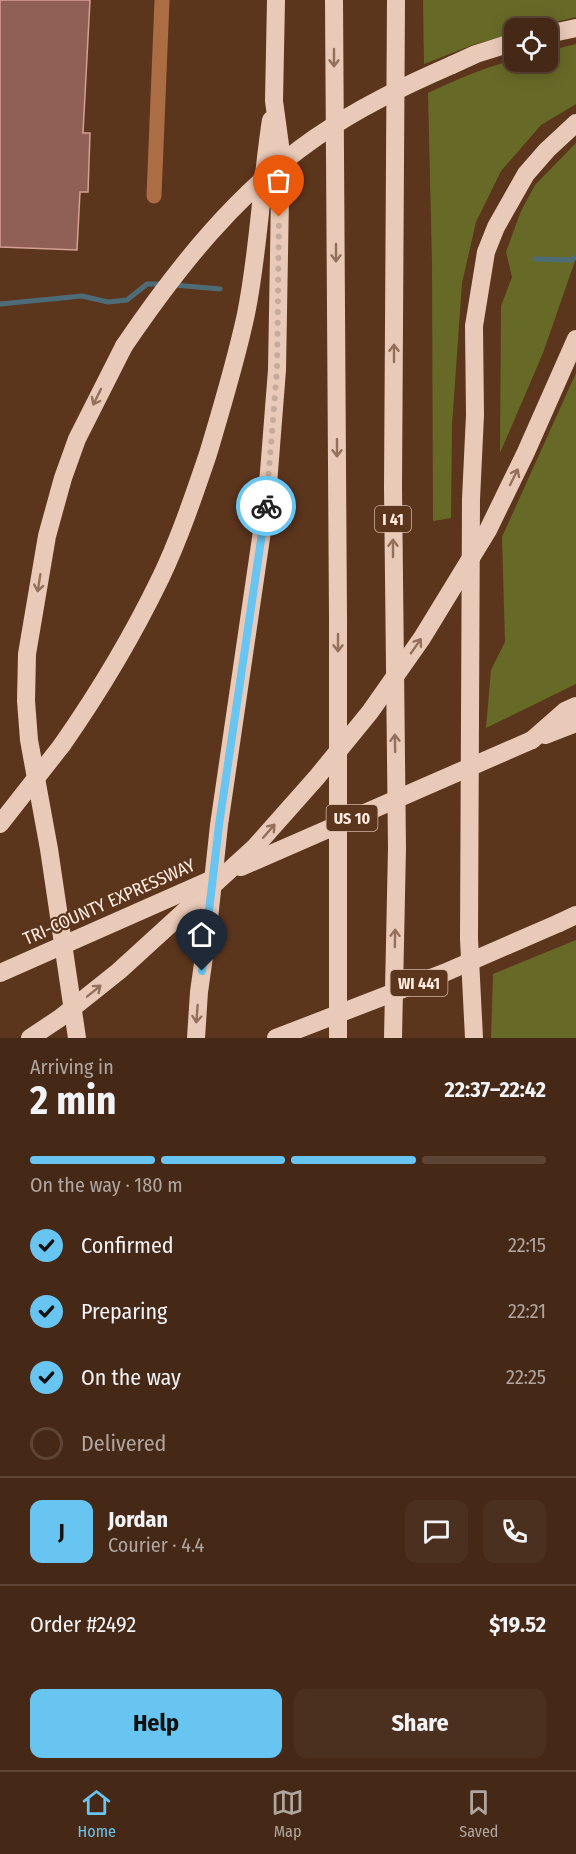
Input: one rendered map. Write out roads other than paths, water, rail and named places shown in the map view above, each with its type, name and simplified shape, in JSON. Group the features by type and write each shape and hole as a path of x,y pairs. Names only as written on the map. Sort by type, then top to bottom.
{"highway":[{"path":"0,824 82,716 162,576 189,512 224,403 246,312 256,254 274,100 276,0"},
{"path":"334,0 338,1038"},
{"name":"I 41","path":"393,1038 397,848 393,487 396,0"},
{"path":"558,32 576,28"},
{"path":"77,1038 29,740 27,654 47,536 63,478 81,430 124,346 184,264 220,221 290,157 315,138 368,105 476,54 504,45"},
{"path":"196,1038 199,992 219,825 267,497 277,370 280,145 274,100"},
{"path":"474,1038 469,939 471,500 475,415 474,326 478,290 486,252 496,227 526,174 552,144 576,123"},
{"path":"30,1038 60,1018 119,971 246,856 317,777 370,712 422,638 488,530 526,452 576,339"},
{"path":"532,740 565,711 576,706"},
{"name":"US 10","path":"532,740 576,723"},
{"name":"TRI-COUNTY EXPRESSWAY","path":"0,973 532,740"},
{"name":"WI 441","path":"276,1038 444,973 568,919"}],"lane":[{"path":"154,196 162,0"}],"waterway":[{"path":"535,259 571,260 576,257"},
{"path":"0,304 82,296 108,302 127,300 147,284 164,284"},
{"path":"174,285 220,289"}]}
